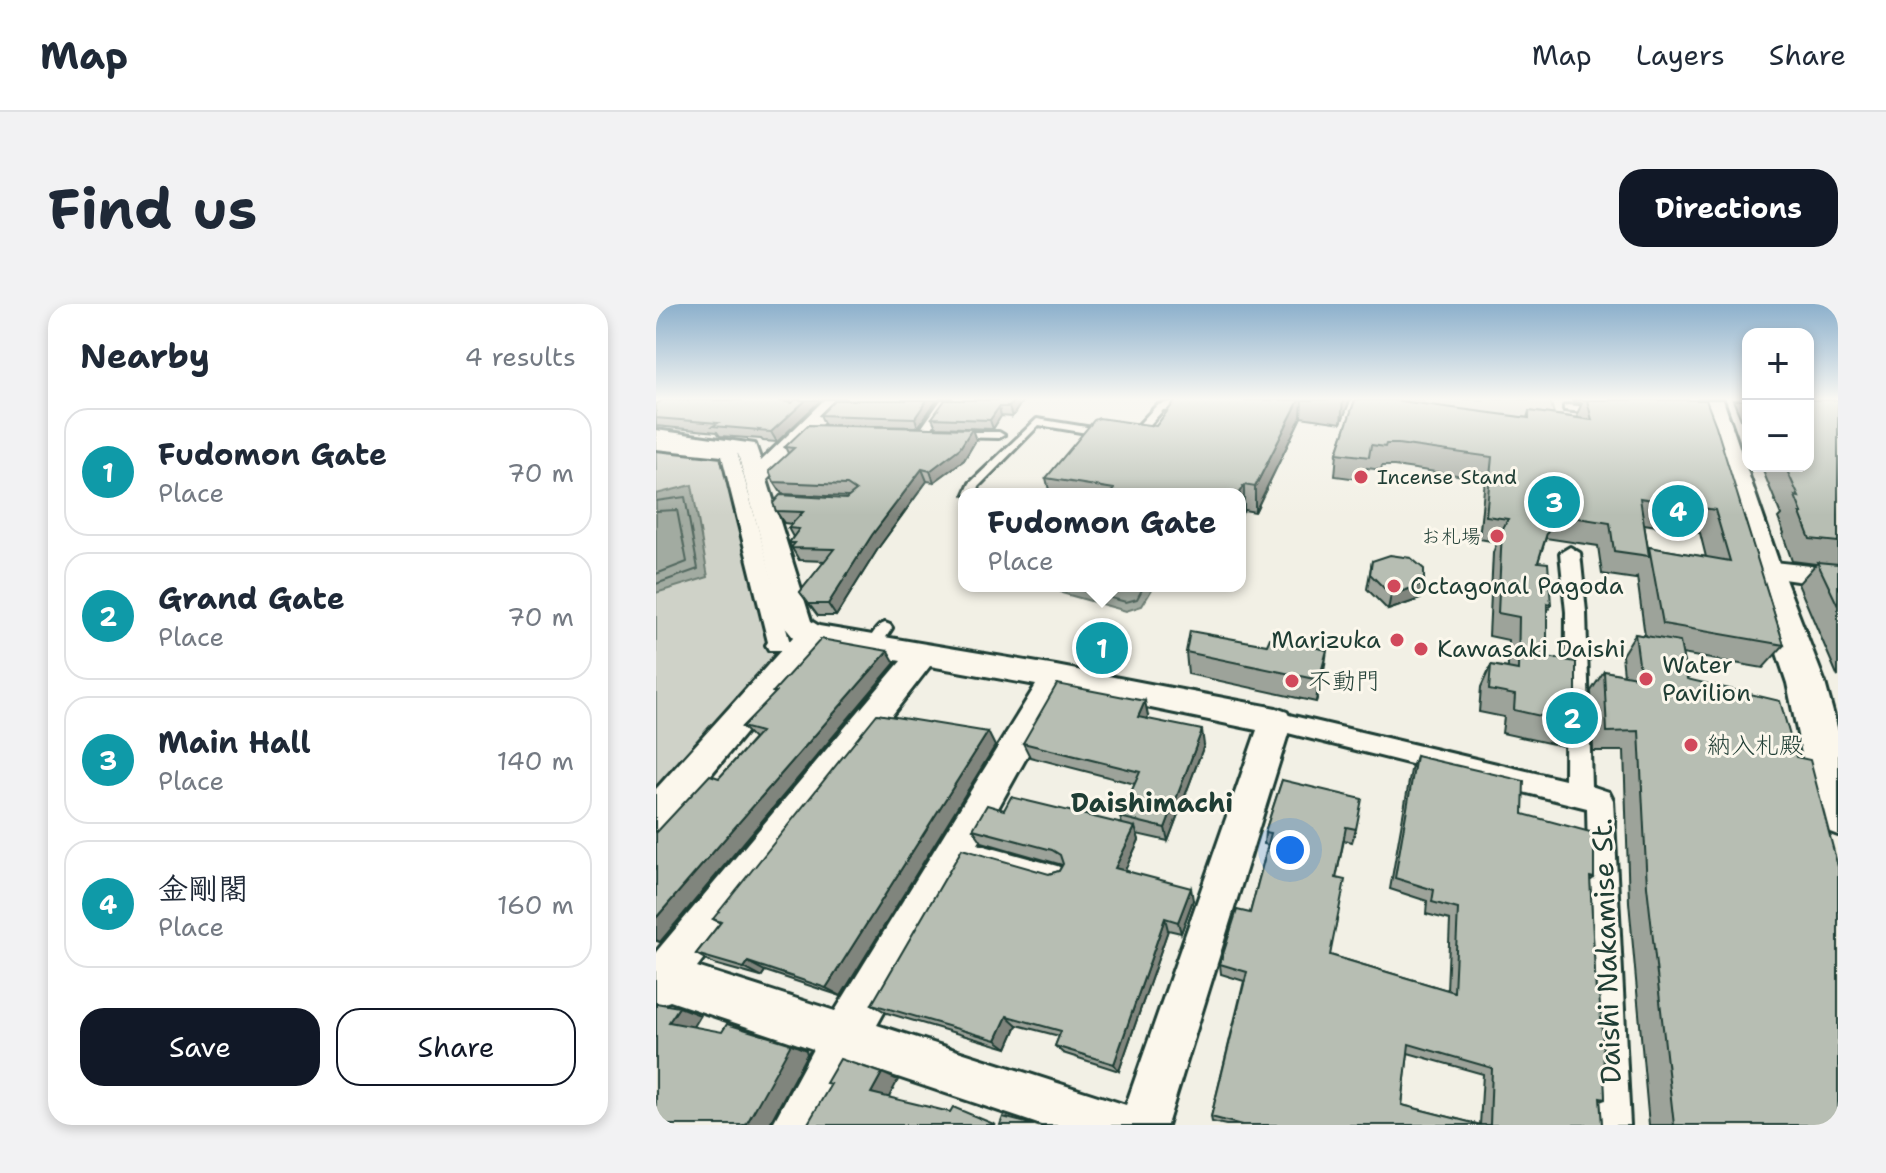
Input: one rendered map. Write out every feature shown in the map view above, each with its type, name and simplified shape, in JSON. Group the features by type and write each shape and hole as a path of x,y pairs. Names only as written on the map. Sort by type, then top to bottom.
{"street":[{"path":"675,438 747,449 765,493 798,626 811,635 879,636 924,653 1276,721 1578,794 1576,612 1570,553"},
{"path":"765,493 806,438"},
{"path":"1723,438 1806,683 1838,815"},
{"path":"656,444 729,452 779,643 777,645"},
{"path":"1765,569 1838,578"},
{"path":"656,814 811,635"},
{"path":"924,653 658,979 1114,1125"},
{"path":"796,1125 843,1039 959,847 1056,677"},
{"path":"1143,1125 1276,721"},
{"name":"Daishi Nakamise St.","path":"1578,794 1600,800 1612,1125"}],"lane":[{"path":"973,488 1021,438"},
{"path":"959,847 1057,875"}],"shaded area":[{"path":"656,442 739,450 789,647 656,796"}],"water":[{"path":"692,485 708,577 656,593 656,494"},
{"path":"1150,592 1142,606 1126,611 1062,593"}],"building":[{"path":"794,438 966,438 960,448 930,471 922,469 872,535 828,604 809,604 800,592 834,549 791,548 795,543 789,543 799,529 788,528 803,512 776,511 773,503 780,495 846,499 856,491 847,485 774,482 769,471 794,448 785,447"},
{"path":"1079,438 1280,438 1255,487 1108,488 1046,478"},
{"path":"1342,438 1720,438 1784,645 1663,624 1649,547 1730,561 1715,510 1640,498 1649,556 1614,551 1610,523 1553,514 1538,562 1548,563 1551,605 1547,604 1547,657 1576,662 1576,724 1514,710 1515,695 1489,690 1491,665 1518,670 1519,617 1498,613 1502,530 1508,519 1486,516 1492,457 1398,444 1386,444 1385,447 1371,445 1369,457 1337,453"},
{"path":"1814,438 1838,438 1838,542 1810,539 1795,496 1799,497 1788,472 1814,472"},
{"path":"1390,555 1411,558 1424,569 1424,584 1391,595 1370,574 1372,561"},
{"path":"1817,562 1838,564 1838,606"},
{"path":"1190,631 1267,645 1270,638 1327,650 1319,680 1186,652"},
{"path":"1635,634 1680,642 1687,679 1780,701 1796,757 1810,760 1838,867 1838,1125 1674,1125 1647,886 1639,731 1607,732 1604,671 1641,678"},
{"path":"821,639 888,651 656,918 656,833 710,775 719,778 761,732 742,727"},
{"path":"1057,684 1145,701 1138,717 1202,730 1165,828 1120,817 1140,772 1023,743"},
{"path":"877,714 988,732 826,988 748,962 744,968 696,954 721,922 713,919"},
{"path":"1416,756 1524,781 1523,814 1594,833 1594,878 1590,877 1596,993 1599,993 1603,1044 1605,1099 1600,1098 1602,1125 1490,1125 1492,1068 1409,1044 1402,1105 1481,1125 1242,1125 1211,1117 1247,972 1220,964 1237,910 1250,913 1271,833 1265,832 1282,780 1362,799 1356,829 1346,827 1336,878 1345,880 1330,955 1454,992 1458,909 1432,902 1434,890 1395,878"},
{"path":"1011,797 1135,827 1115,868 1191,888 1178,922 1165,918 1114,1064 1055,1046 1061,1031 1007,1016 996,1040 872,1004 962,849 1049,874 1059,871 1063,864 1060,855 1052,850 973,829 987,805 1004,810"},
{"path":"656,1003 679,1007 669,1022 722,1032 727,1024 789,1043 746,1125 656,1125"},
{"path":"840,1059 882,1073 871,1093 950,1112 953,1107 996,1125 807,1125 831,1084 826,1083"},
{"path":"1003,1117 1034,1125 1000,1125"}],"place":[{"name":"Incense Stand","path":"1361,477"},
{"name":"Main Hall","path":"1554,502"},
{"name":"金剛閣","path":"1678,511"},
{"name":"お札場","path":"1497,536"},
{"name":"Octagonal Pagoda","path":"1394,586"},
{"name":"Marizuka","path":"1397,640"},
{"name":"Fudomon Gate","path":"1102,648"},
{"name":"Kawasaki Daishi","path":"1421,649"},
{"name":"Water Pavilion","path":"1646,679"},
{"name":"不動門","path":"1292,681"},
{"name":"Grand Gate","path":"1572,718"},
{"name":"納入札殿","path":"1691,745"}],"district":[{"name":"Daishimachi","path":"1152,803"}]}
